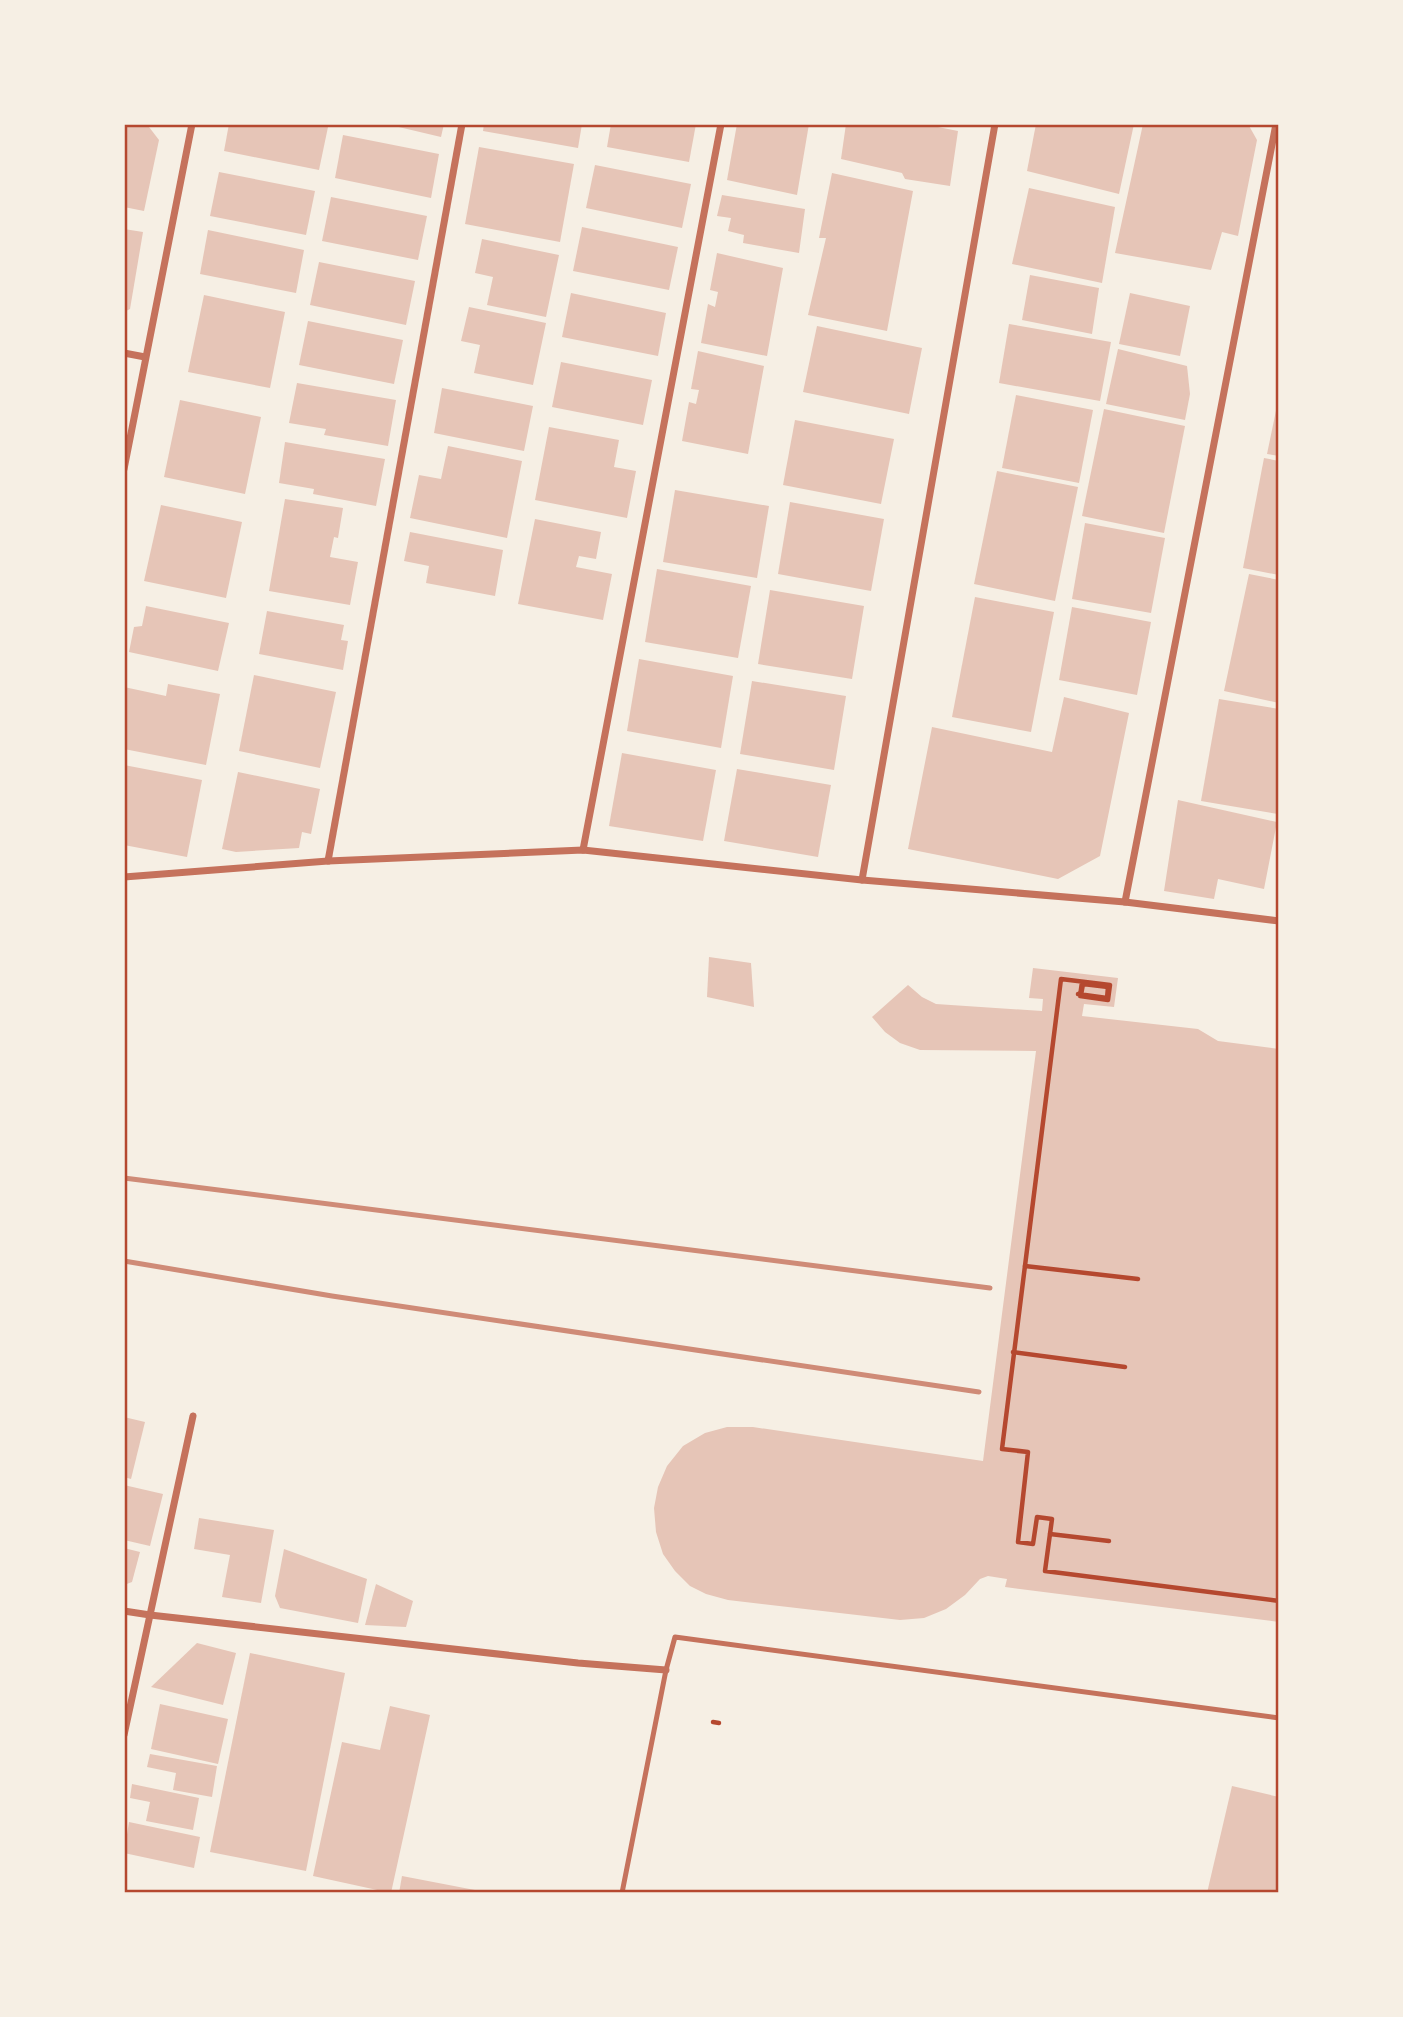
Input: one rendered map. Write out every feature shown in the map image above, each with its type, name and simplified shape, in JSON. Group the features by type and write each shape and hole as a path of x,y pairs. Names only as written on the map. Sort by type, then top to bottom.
{"street":[{"path":"124,469 192,124"},
{"path":"328,860 462,124"},
{"path":"583,850 721,124"},
{"path":"862,880 995,124"},
{"path":"1125,902 1276,124"},
{"path":"124,352 145,356"},
{"path":"124,877 328,860 583,850 862,880 1125,902 1279,921"},
{"path":"124,1735 193,1416"},
{"path":"124,1611 565,1662 666,1671"}],"lane":[{"path":"622,1893 675,1637 1279,1718"}],"path":[{"path":"1078,994 1088,995 1107,998 1108,987 1083,984 1081,995 1107,999 1109,986 1082,983 1081,996 1108,999 1109,985 1082,982 1081,989 1080,996 1108,1000 1111,985 1061,979 1057,987 1002,1449 1028,1452 1018,1542 1033,1544 1037,1517 1052,1519 1045,1571 1279,1601"},
{"path":"1025,1266 1138,1279"},
{"path":"1013,1352 1125,1367"},
{"path":"1050,1534 1109,1541"}],"building":[{"path":"124,124 149,127 159,140 144,211 124,207"},
{"path":"229,124 316,124 328,127 319,170 224,151"},
{"path":"386,124 444,124 441,137"},
{"path":"484,124 582,124 578,148 483,131"},
{"path":"611,124 696,124 689,162 607,147"},
{"path":"737,124 809,124 797,195 727,180"},
{"path":"846,124 923,124 958,131 950,186 905,179 902,173 841,159"},
{"path":"1036,124 1134,124 1119,194 1027,171"},
{"path":"1143,124 1248,124 1257,140 1238,236 1222,232 1211,270 1115,253"},
{"path":"343,135 439,154 431,198 335,178"},
{"path":"479,147 574,164 560,242 465,224"},
{"path":"595,165 691,184 682,228 586,208"},
{"path":"219,172 315,191 306,235 210,216"},
{"path":"832,173 913,191 887,331 808,315 826,238 819,238"},
{"path":"1029,188 1115,207 1102,283 1012,264"},
{"path":"722,195 805,209 799,253 743,243 744,235 728,231 731,218 717,216"},
{"path":"331,197 427,216 418,260 322,241"},
{"path":"582,227 678,247 669,290 573,271"},
{"path":"124,229 143,232 130,309 124,312"},
{"path":"208,230 304,250 296,293 200,274"},
{"path":"482,239 559,255 546,317 487,305 493,277 475,273"},
{"path":"717,253 783,268 767,356 701,343 708,304 715,307 718,292 710,290"},
{"path":"319,262 415,281 406,325 310,305"},
{"path":"1030,275 1099,288 1092,334 1022,320"},
{"path":"571,293 666,313 658,356 562,337"},
{"path":"1130,293 1190,306 1180,356 1119,344"},
{"path":"204,295 285,312 270,388 188,372"},
{"path":"469,307 546,323 533,385 474,373 480,345 461,341"},
{"path":"308,321 403,340 394,384 299,365"},
{"path":"1009,324 1111,342 1100,401 999,383"},
{"path":"817,326 922,348 909,414 803,392"},
{"path":"1118,349 1187,366 1190,394 1185,420 1106,404"},
{"path":"698,351 764,366 748,454 682,441 689,402 696,404 699,390 691,389"},
{"path":"561,362 652,380 643,425 552,407"},
{"path":"297,383 396,400 388,446 324,435 326,429 289,423"},
{"path":"442,388 533,406 524,451 434,433"},
{"path":"1016,395 1093,410 1079,483 1002,468"},
{"path":"180,400 261,417 245,494 164,477"},
{"path":"1279,401 1279,456 1267,454"},
{"path":"1104,409 1185,426 1164,533 1082,516"},
{"path":"795,420 894,439 881,504 783,485"},
{"path":"549,427 619,440 614,467 636,471 627,518 535,500"},
{"path":"285,442 385,459 376,506 313,494 314,489 279,483"},
{"path":"448,446 522,461 507,538 410,518 419,475 441,479"},
{"path":"1264,458 1279,461 1279,575 1243,568"},
{"path":"997,471 1078,487 1055,601 974,584"},
{"path":"675,490 769,506 757,578 663,562"},
{"path":"285,499 343,508 338,538 334,537 330,557 358,562 350,605 269,591"},
{"path":"790,502 884,519 871,591 778,574"},
{"path":"161,505 242,522 226,598 144,581"},
{"path":"535,519 601,532 596,559 579,556 576,567 612,574 603,620 518,604"},
{"path":"1085,523 1165,538 1151,613 1072,599"},
{"path":"410,532 503,550 495,596 426,583 429,566 404,561"},
{"path":"657,569 751,586 738,658 645,642"},
{"path":"1249,574 1279,580 1279,703 1224,691"},
{"path":"770,590 864,606 852,679 758,664"},
{"path":"975,597 1054,612 1031,732 952,717"},
{"path":"146,606 229,623 218,671 129,652 134,627 142,626"},
{"path":"1072,607 1151,622 1137,695 1059,680"},
{"path":"267,611 344,625 341,640 348,641 343,670 259,654"},
{"path":"639,659 733,676 721,748 627,731"},
{"path":"254,675 336,692 320,768 239,751"},
{"path":"752,681 846,696 834,770 740,754"},
{"path":"168,684 220,694 206,765 124,749 124,687 166,696"},
{"path":"1064,697 1129,713 1100,856 1058,879 908,849 932,727 1052,752"},
{"path":"1219,699 1279,709 1278,814 1201,801"},
{"path":"622,753 716,770 703,841 609,826"},
{"path":"124,765 202,780 187,857 124,845"},
{"path":"737,769 831,785 818,857 724,841"},
{"path":"238,772 320,789 311,834 302,832 299,848 236,852 222,849"},
{"path":"1178,800 1277,822 1264,889 1218,879 1214,899 1164,891"},
{"path":"709,957 751,963 754,1007 707,997"},
{"path":"1033,968 1118,978 1114,1007 1084,1004 1082,1016 1198,1029 1218,1041 1279,1049 1279,1622 1005,1587 1007,1579 988,1576 980,1579 946,1609 924,1618 900,1620 728,1600 690,1586 663,1554 656,1532 654,1508 658,1487 667,1466 683,1446 705,1433 727,1427 753,1427 983,1461 1036,1051 920,1050 900,1043 885,1032 872,1017 908,985 936,1004 1042,1011 1043,999 1029,998"},
{"path":"124,1417 145,1422 131,1479 124,1477"},
{"path":"124,1485 163,1494 150,1546 124,1540"},
{"path":"199,1518 274,1530 261,1603 222,1597 230,1555 194,1549"},
{"path":"124,1548 140,1552 132,1582 124,1585"},
{"path":"284,1549 367,1579 358,1623 280,1608 275,1596"},
{"path":"376,1584 413,1601 406,1627 365,1625"},
{"path":"197,1643 236,1653 223,1705 151,1687"},
{"path":"250,1653 345,1673 306,1871 210,1852"},
{"path":"160,1704 228,1719 218,1764 151,1749"},
{"path":"390,1706 430,1715 391,1893 313,1876 342,1742 380,1750"},
{"path":"150,1754 217,1766 212,1797 173,1790 176,1773 147,1767"},
{"path":"132,1784 199,1798 193,1830 146,1821 150,1802 130,1798"},
{"path":"1232,1786 1279,1797 1279,1893 1207,1893"},
{"path":"129,1822 200,1837 194,1868 124,1853"},
{"path":"402,1876 480,1891 480,1893 399,1893"}],"railway":[{"path":"124,1178 990,1288"},
{"path":"124,1261 332,1296 979,1392"}]}
